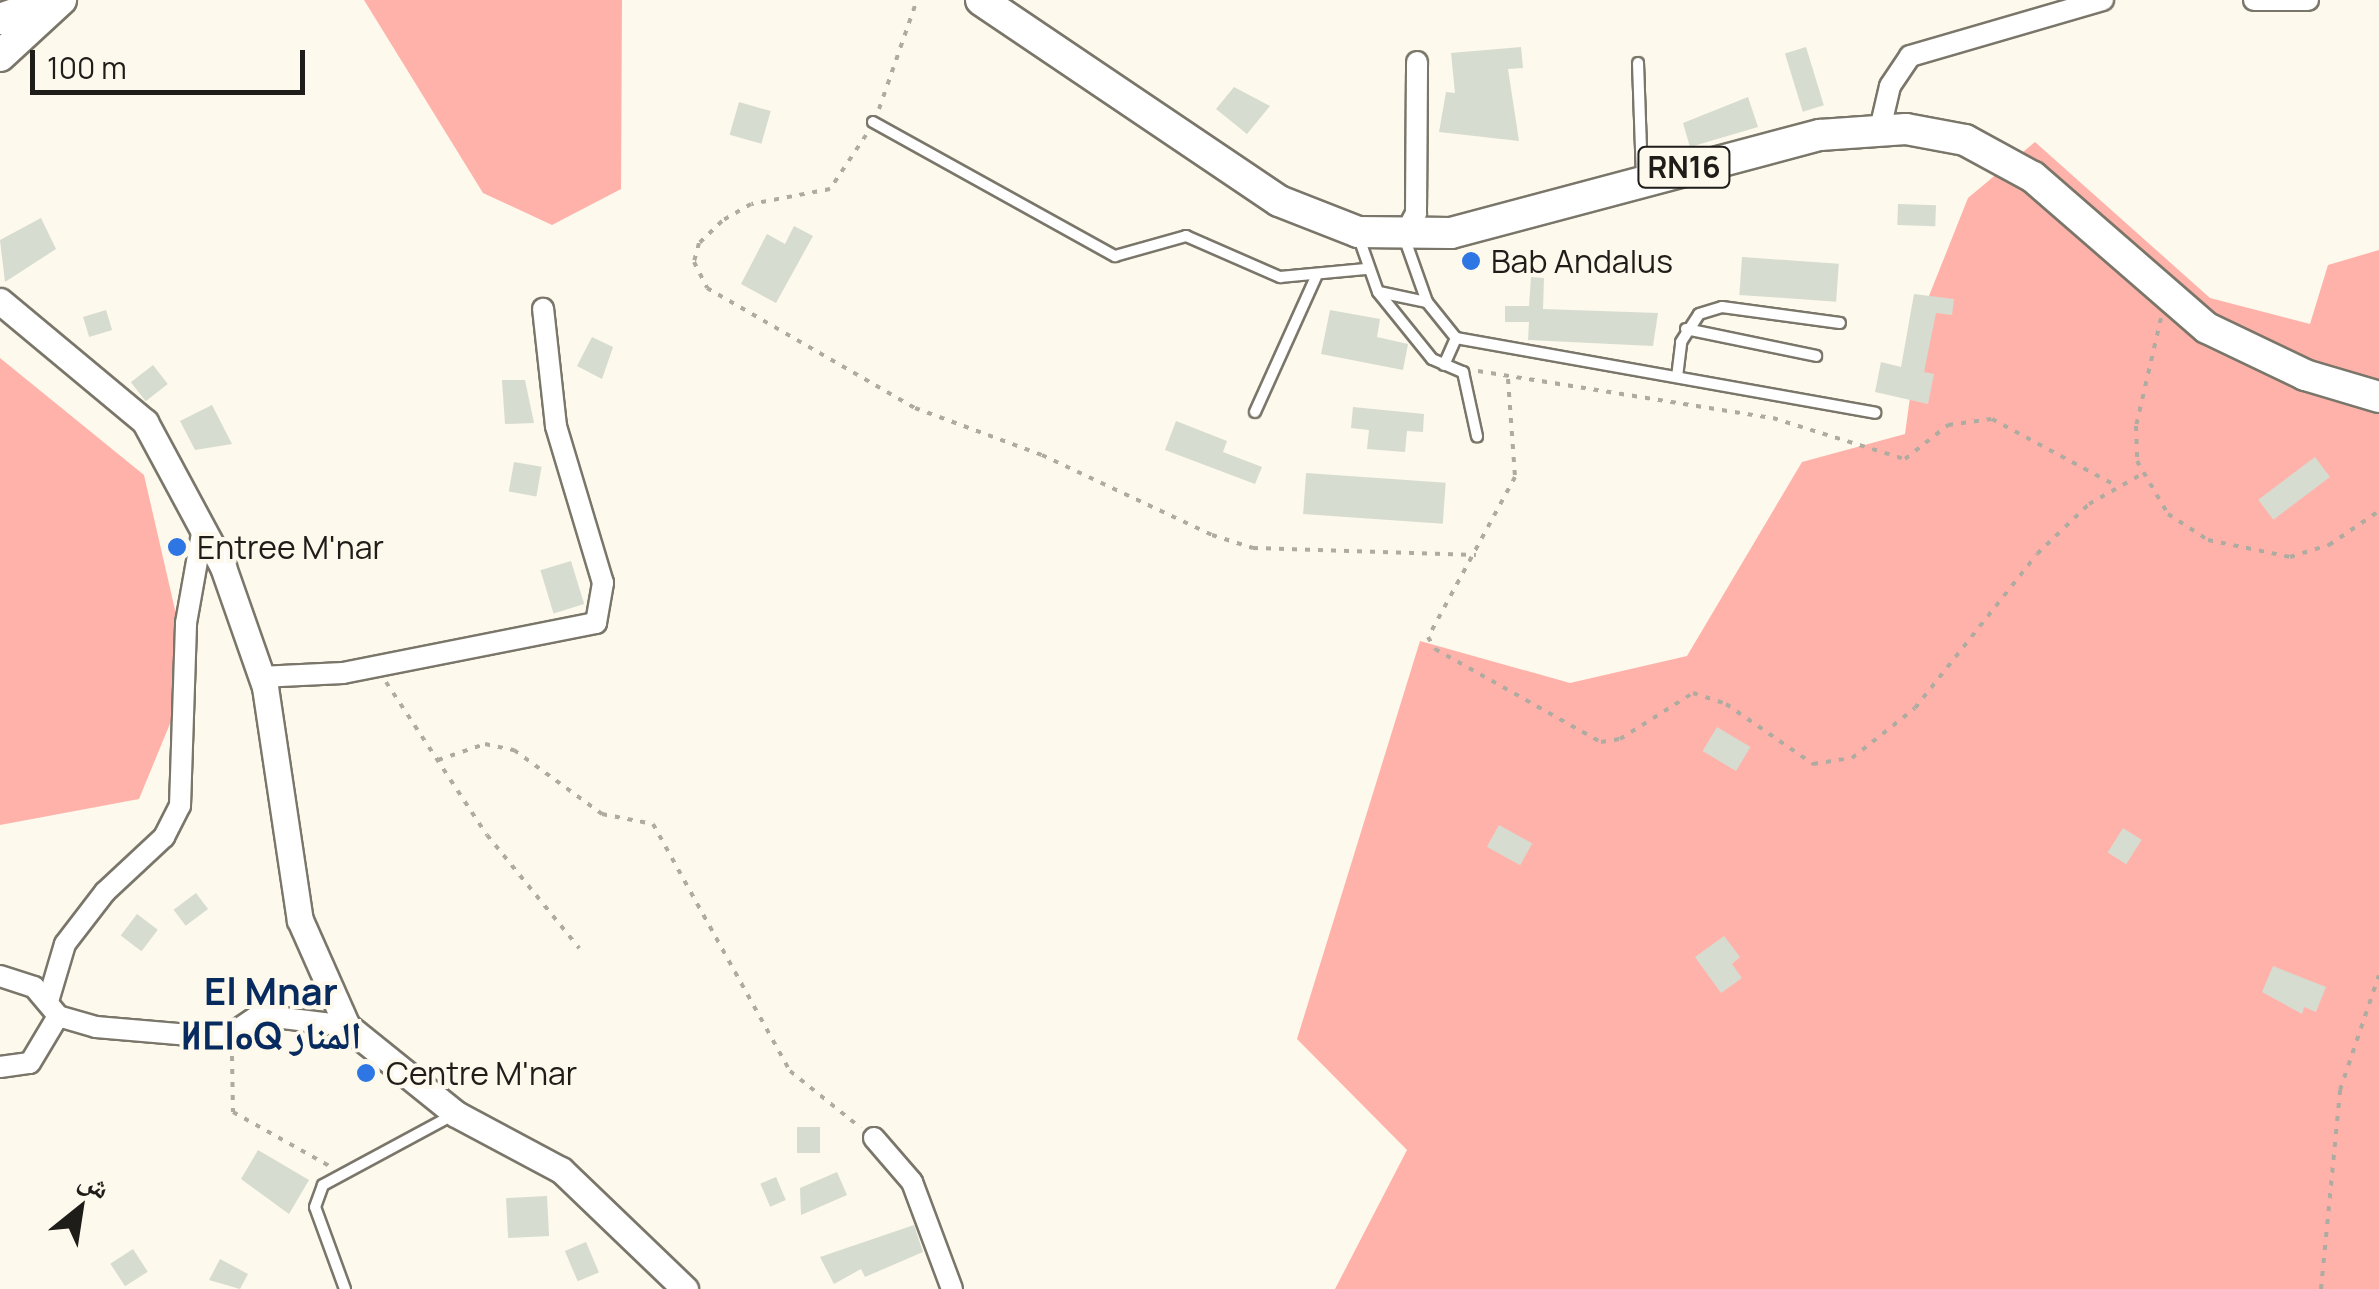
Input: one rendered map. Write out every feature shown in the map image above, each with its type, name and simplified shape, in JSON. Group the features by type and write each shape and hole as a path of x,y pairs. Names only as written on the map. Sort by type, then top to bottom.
{"main road":[{"path":"0,19 58,0"},
{"path":"0,56 58,0"},
{"name":"RN16","path":"981,0 1279,201 1358,232 1404,236 1451,233 1794,140 1880,129 1927,131 1995,154 2059,198 2167,300 2235,344 2379,397"}],"street":[{"path":"1880,129 1890,86 1910,56 2102,0"},
{"path":"2254,0 2308,0"},
{"path":"1404,236 1416,213 1417,62"},
{"path":"0,301 145,422 203,528 260,677 288,806 300,920 348,1026 456,1114 562,1170 685,1289"},
{"path":"260,677 376,665 596,623 605,606 556,426 543,309"},
{"path":"0,1067 30,1063 54,1007 56,966 80,922 164,837 180,806 186,623 203,528"},
{"path":"0,976 96,1027 232,1036 260,1015 348,1026"},
{"path":"874,1138 912,1182 952,1289"}],"lane":[{"path":"1638,63 1642,181"},
{"path":"874,122 1114,256 1186,236 1280,277 1316,277 1366,269"},
{"path":"1358,232 1366,269 1378,292 1444,365 1463,372 1477,436"},
{"path":"1404,236 1427,302 1456,338 1875,413"},
{"path":"1254,412 1316,277"},
{"path":"1378,292 1427,302"},
{"path":"1677,378 1686,329 1698,314 1722,307 1840,323"},
{"path":"1686,329 1816,356"},
{"path":"1444,365 1456,338"},
{"path":"345,1289 315,1206 340,1172 456,1114"}],"path":[{"path":"917,0 874,122 830,189 752,204 699,243 694,262 707,288 914,408 1042,455 1212,535 1253,548 1476,556"},
{"path":"2167,300 2136,426 2142,474 2168,514 2208,540 2253,554 2290,558 2329,545 2379,511"},
{"path":"1463,372 1773,418 1906,458 1948,426 1992,419 2116,486"},
{"path":"1508,379 1515,477 1476,556 1434,616 1430,642 1573,729 1620,740 1694,694 1726,704 1802,758 1836,765 1881,743 2038,554 2116,486 2142,474"},
{"path":"376,665 487,834 579,948"},
{"path":"438,760 485,744 514,750 602,814 652,824 790,1070 874,1138"},
{"path":"2322,1289 2340,1090 2379,975"},
{"path":"232,1036 233,1112 340,1172"}],"shaded area":[{"path":"364,0 622,0 621,189 552,225 483,193"},
{"path":"2035,142 2210,298 2310,324 2328,265 2379,250 2379,1289 1335,1289 1407,1150 1297,1039 1420,641 1570,683 1687,656 1802,462 1905,434 1921,316 1968,198"},
{"path":"0,358 144,475 190,675 139,799 0,825"}],"building":[{"path":"1521,47 1523,68 1508,69 1519,141 1439,132 1446,92 1455,93 1451,53"},
{"path":"1806,47 1824,105 1803,112 1785,53"},
{"path":"1234,87 1270,106 1247,134 1216,109"},
{"path":"1748,97 1758,127 1690,147 1683,123"},
{"path":"739,102 771,111 761,144 730,135"},
{"path":"1898,204 1936,205 1935,226 1897,225"},
{"path":"41,218 56,249 5,282 0,240"},
{"path":"794,226 813,236 776,303 741,284 767,234 785,244"},
{"path":"1742,257 1839,264 1836,302 1739,295"},
{"path":"1531,277 1544,278 1543,309 1658,313 1653,346 1528,340 1529,322 1505,322 1505,306 1529,306"},
{"path":"1914,294 1954,299 1952,315 1936,313 1924,372 1934,374 1928,404 1875,392 1881,362 1901,367"},
{"path":"106,310 112,330 89,337 83,317"},
{"path":"1330,310 1380,319 1377,337 1408,344 1403,370 1321,354"},
{"path":"592,337 613,347 602,379 577,366"},
{"path":"153,365 168,384 146,401 131,382"},
{"path":"502,380 525,380 534,423 505,424"},
{"path":"212,405 232,444 195,450 180,421"},
{"path":"1353,407 1424,414 1423,432 1407,431 1405,452 1367,449 1369,430 1351,428"},
{"path":"1176,421 1227,441 1223,452 1262,467 1255,484 1165,450"},
{"path":"2315,457 2330,477 2273,520 2258,500"},
{"path":"514,462 542,467 536,496 509,492"},
{"path":"1306,473 1446,483 1443,524 1303,514"},
{"path":"571,561 584,604 554,613 540,570"},
{"path":"1717,727 1750,747 1736,771 1703,751"},
{"path":"1499,825 1532,843 1520,865 1487,847"},
{"path":"2123,828 2142,840 2126,864 2108,853"},
{"path":"196,893 208,909 186,926 174,910"},
{"path":"137,914 158,930 142,951 121,936"},
{"path":"1724,936 1740,957 1732,964 1742,978 1721,993 1695,957"},
{"path":"2273,966 2326,987 2316,1012 2304,1007 2302,1014 2262,992"},
{"path":"797,1127 820,1127 820,1153 797,1153"},
{"path":"258,1150 309,1180 289,1214 241,1179"},
{"path":"837,1172 847,1195 801,1215 800,1188"},
{"path":"776,1177 786,1200 770,1207 760,1184"},
{"path":"547,1196 549,1236 508,1238 506,1198"},
{"path":"914,1225 923,1252 865,1277 861,1269 834,1284 820,1257"},
{"path":"586,1242 599,1272 578,1281 565,1251"},
{"path":"133,1249 148,1272 125,1286 110,1264"},
{"path":"220,1259 248,1274 240,1289 209,1280"}],"place":[{"name":"Bab Andalus","path":"1471,261"},
{"name":"Entree M'nar","path":"177,547"},
{"name":"Centre M'nar","path":"366,1073"}],"district":[{"name":"El Mnar ⵍⵎⵏⴰⵕ المنار","path":"271,1013"}]}
